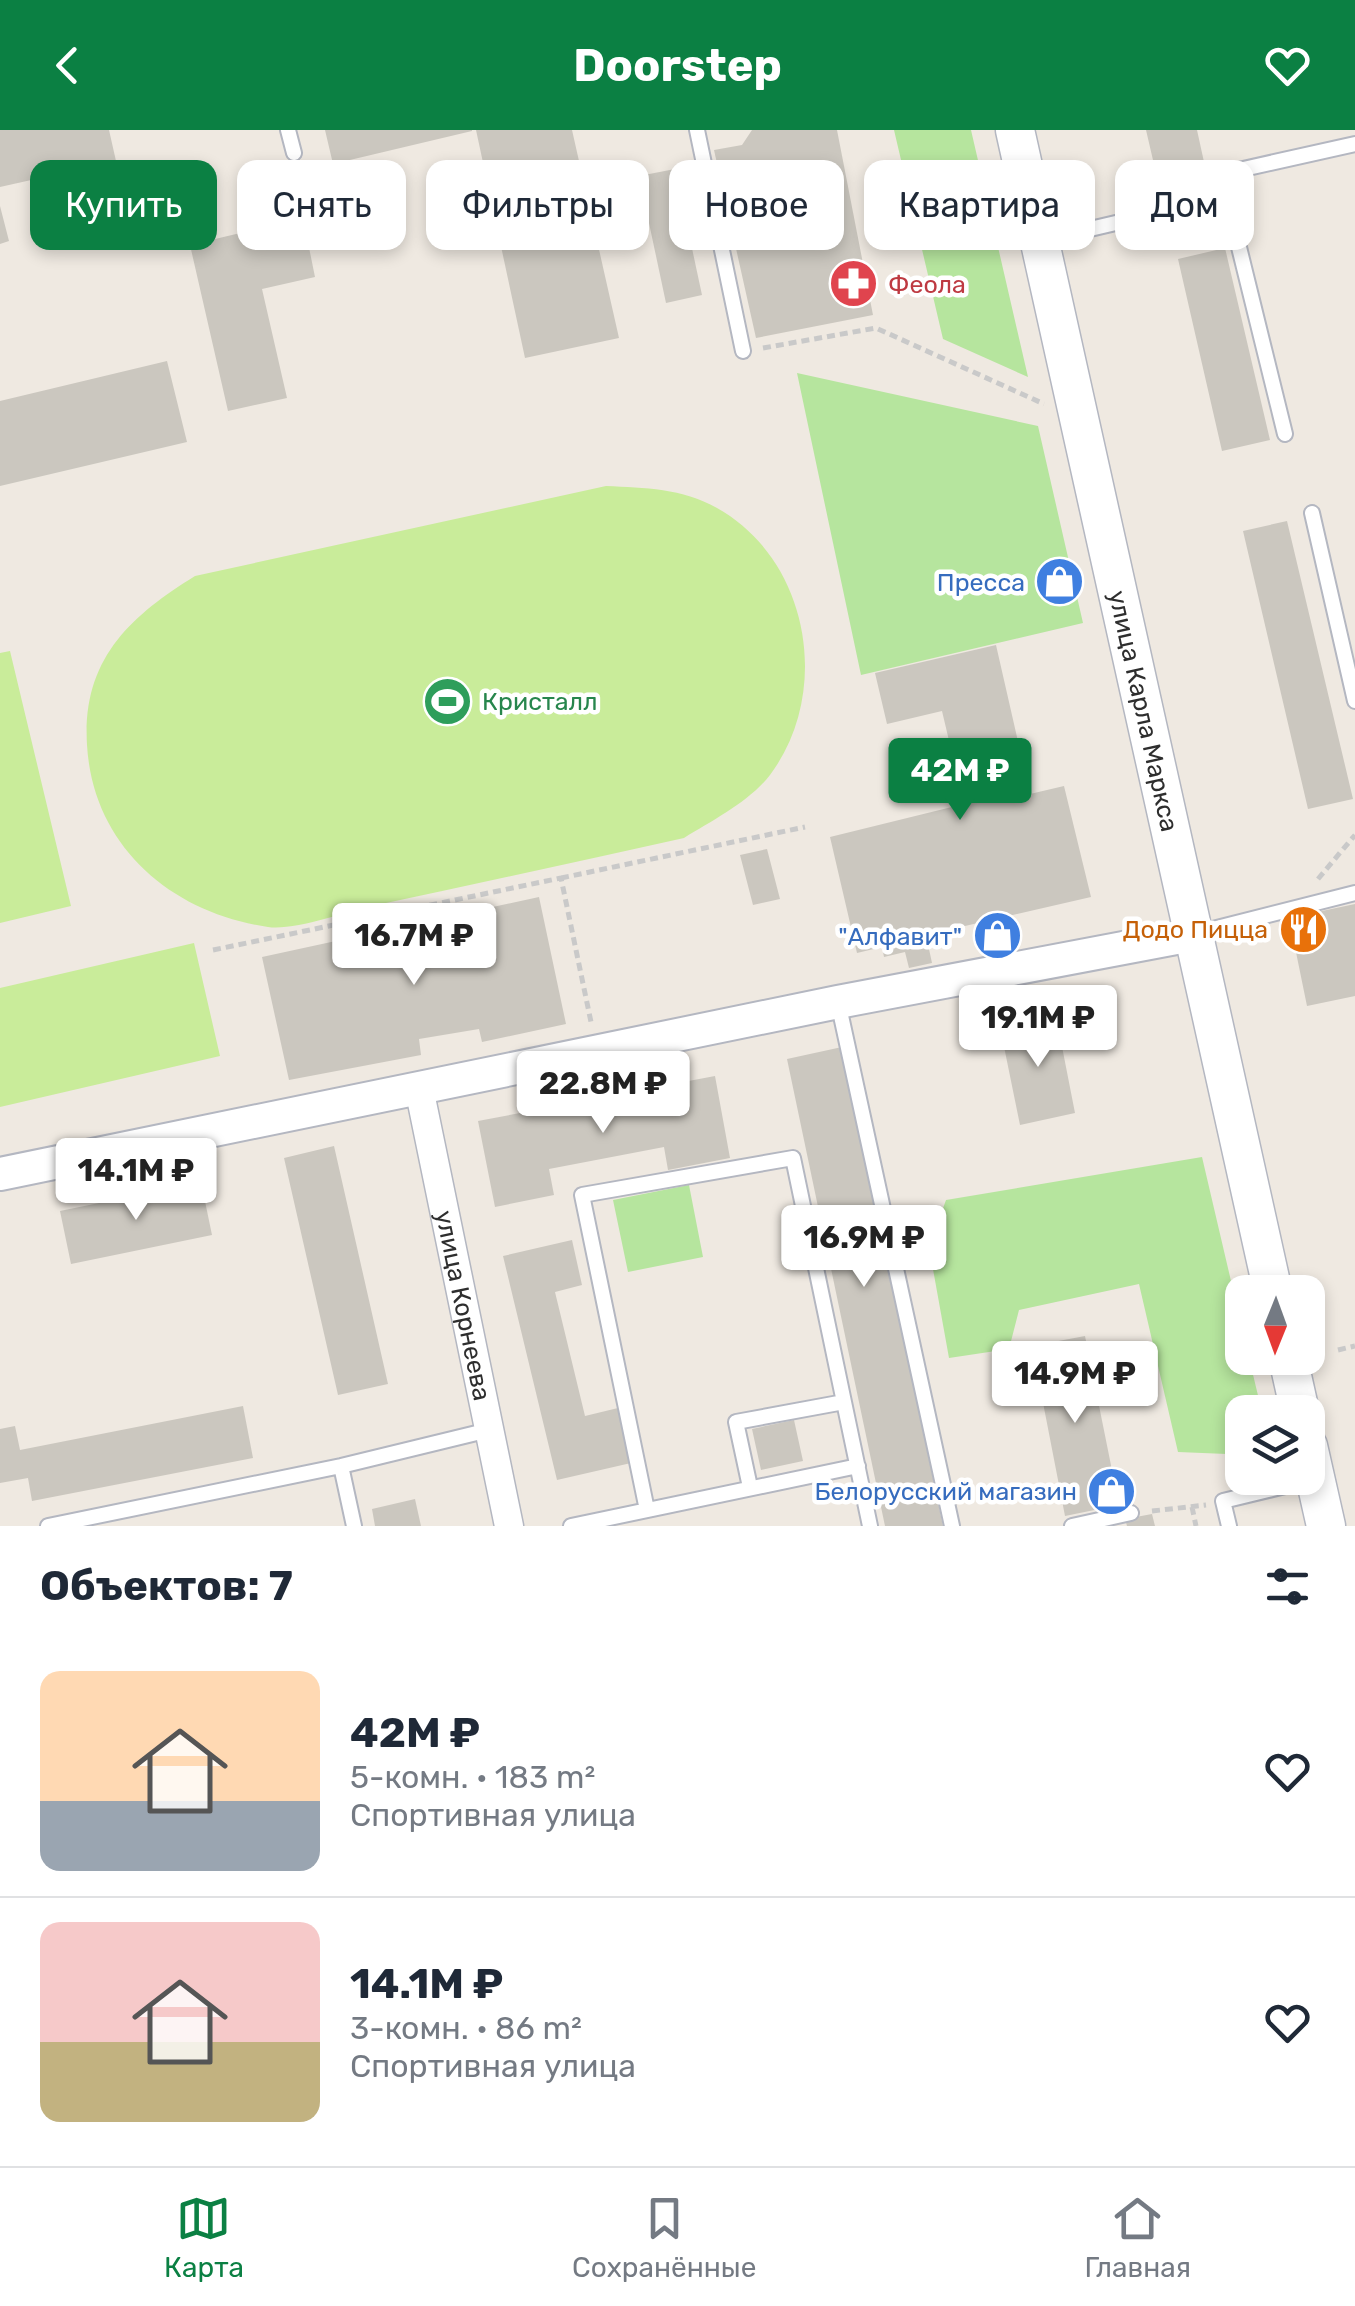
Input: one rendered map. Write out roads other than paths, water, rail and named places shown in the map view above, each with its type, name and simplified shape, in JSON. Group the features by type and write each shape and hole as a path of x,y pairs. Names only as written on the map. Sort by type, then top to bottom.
{"main road":[{"name":"улица Карла Маркса","path":"1014,130 1020,160"},
{"name":"улица Карла Маркса","path":"1040,250 1093,472 1269,1275"},
{"path":"1319,1495 1326,1526"}],"street":[{"path":"0,1174 838,1002 1192,935"},
{"name":"улица Корнеева","path":"419,1088 509,1526"}],"lane":[{"path":"288,130 294,153"},
{"path":"697,130 744,352"},
{"path":"1254,167 1355,144"},
{"path":"1240,250 1285,434"},
{"path":"1312,513 1355,701"},
{"path":"1192,935 1355,893"},
{"path":"838,1002 952,1526"},
{"path":"647,1510 582,1195 793,1158 870,1526"},
{"path":"750,1487 736,1422 844,1402"},
{"path":"48,1526 342,1466 489,1430"},
{"path":"342,1466 354,1526"},
{"path":"571,1526 858,1466"},
{"path":"1229,1526 1224,1501 1237,1495"},
{"path":"1072,1526 1131,1513"}],"place":[{"name":"Феола","path":"853,284"},
{"name":"Пресса","path":"1060,582"},
{"name":"Кристалл","path":"447,701"},
{"name":"Додо Пицца","path":"1303,929"},
{"name":"\"Алфавит\"","path":"997,936"},
{"name":"Белорусский магазин","path":"1112,1491"}]}
